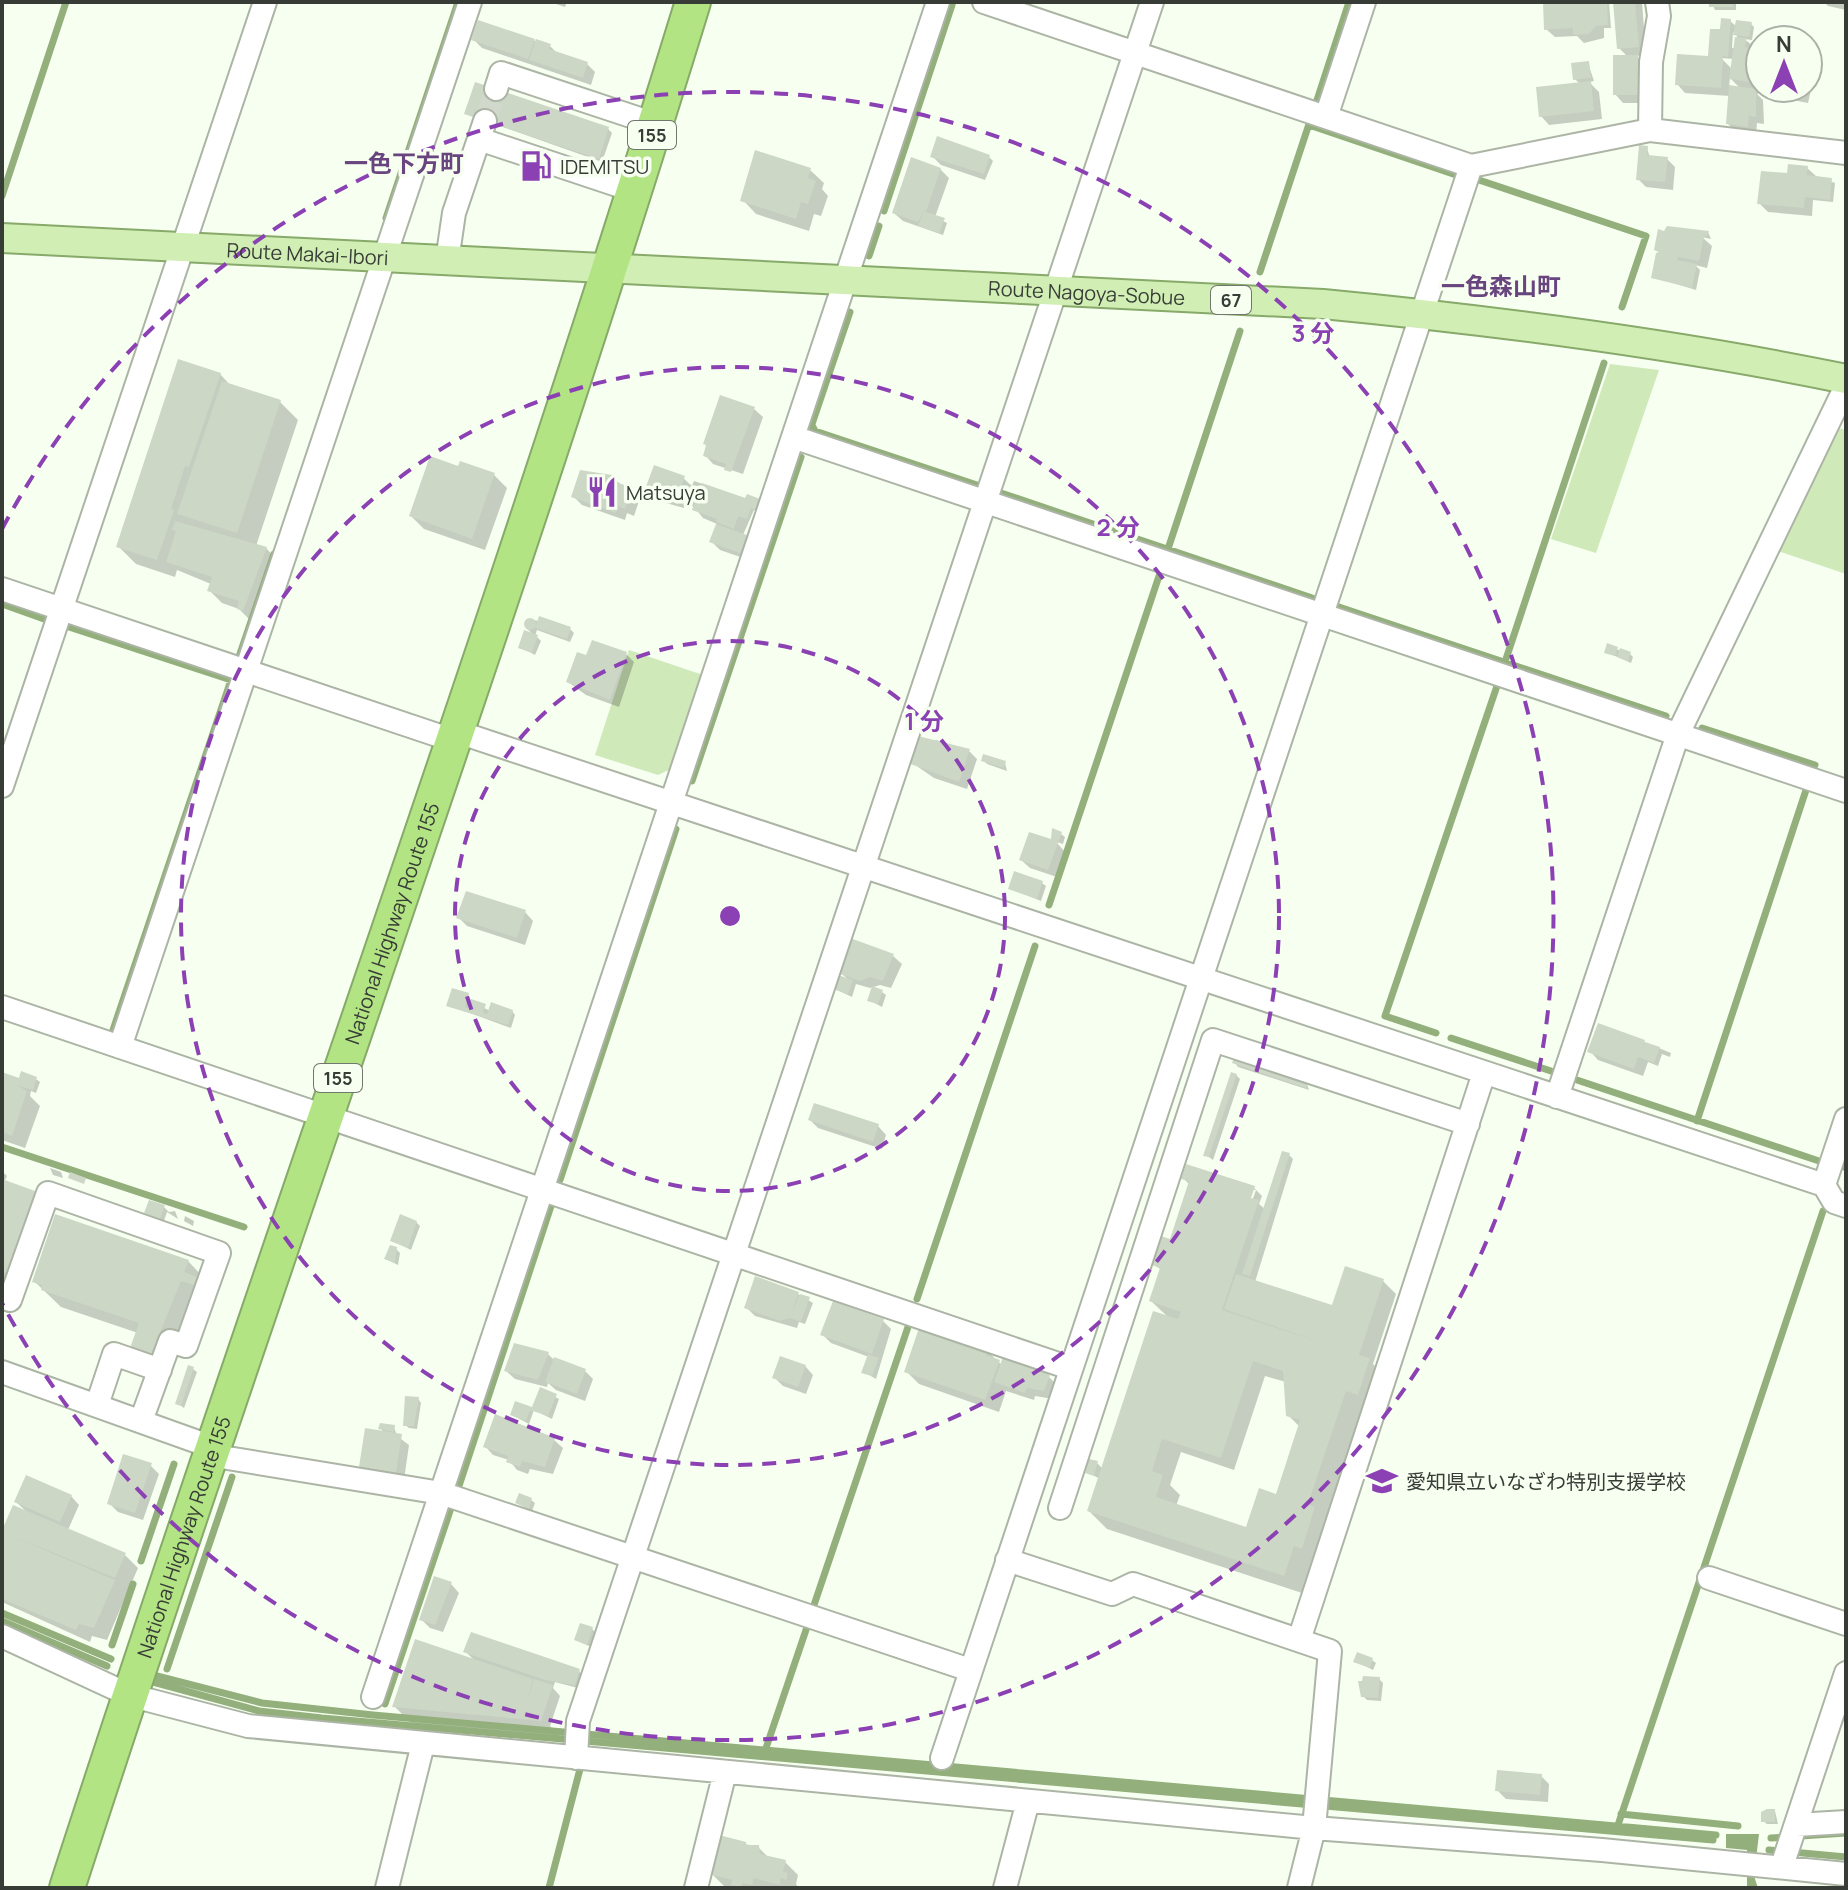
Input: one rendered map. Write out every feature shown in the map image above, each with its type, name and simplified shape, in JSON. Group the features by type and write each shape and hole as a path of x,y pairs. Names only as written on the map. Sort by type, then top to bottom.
{"highway":[{"name":"National Highway Route 155","path":"67,1888 129,1695 611,268 693,2"}],"main road":[{"name":"Route Makai-Ibori","path":"2,238 611,268"},
{"name":"Route Nagoya-Sobue","path":"611,268 1323,304 1638,339 1846,379"}],"street":[{"path":"2,786 265,2"},
{"path":"120,1047 470,2"},
{"path":"373,1697 938,2"},
{"path":"984,2 1471,166 1650,130 1846,153"},
{"path":"577,1744 633,1557 733,1253 1152,2"},
{"path":"1326,117 1364,2"},
{"path":"1650,130 1651,62 1659,16 1657,2"},
{"path":"496,89 501,73 655,124"},
{"path":"447,261 454,213 482,130 635,191"},
{"path":"942,1758 1471,166"},
{"path":"1557,1097 1678,734 1846,386"},
{"path":"793,437 1846,791"},
{"path":"2,589 246,671 671,803 1824,1185 1834,1202 1846,1206"},
{"path":"2,1007 1070,1368"},
{"path":"1060,1508 1213,1040 1468,1124"},
{"path":"1299,1640 1484,1073"},
{"path":"1824,1185 1846,1119"},
{"path":"2,1297 10,1300 48,1193 219,1253 186,1346 170,1341 141,1421"},
{"path":"97,1405 114,1354 160,1370"},
{"path":"2,1372 141,1421 211,1451 441,1493 970,1670"},
{"path":"1007,1560 1112,1594 1133,1584 1330,1651 1315,1824 1299,1888"},
{"path":"1709,1578 1846,1624"},
{"path":"2,1636 129,1695 248,1726 423,1744 577,1744 725,1772 1028,1801 1751,1863 1783,1863 1846,1874"},
{"path":"1783,1863 1846,1673"},
{"path":"387,1888 423,1744"},
{"path":"696,1888 725,1772"},
{"path":"1005,1888 1028,1801"},
{"path":"1795,1827 1846,1822"}],"shaded area":[{"path":"1610,364 1659,370 1596,553 1551,539"},
{"path":"1838,428 1846,430 1846,574 1778,551"},
{"path":"629,650 703,675 673,768 658,775 595,755"},
{"path":"1726,1834 1759,1834 1754,1876 1758,1888 1747,1888 1747,1850 1726,1848"}],"building":[{"path":"1543,2 1607,2 1608,25 1596,26 1589,34 1573,35 1573,28 1544,30"},
{"path":"1613,2 1635,2 1639,47 1617,49"},
{"path":"1709,2 1733,2 1733,7 1709,7"},
{"path":"1721,18 1731,19 1728,57 1723,56 1721,88 1675,85 1677,54 1708,56 1710,29 1720,29"},
{"path":"478,20 535,39 528,59 471,40"},
{"path":"1736,20 1752,22 1744,24 1744,36 1733,35"},
{"path":"1735,37 1744,38 1744,81 1729,79"},
{"path":"536,39 551,44 549,49 588,62 583,78 529,60"},
{"path":"1613,55 1638,55 1638,95 1613,95"},
{"path":"1589,61 1591,78 1573,80 1571,63"},
{"path":"1591,81 1594,111 1539,117 1536,87"},
{"path":"475,82 609,127 599,159 464,114"},
{"path":"1729,85 1744,87 1744,104 1756,104 1756,117 1749,116 1748,127 1726,124"},
{"path":"937,136 990,155 984,174 930,157"},
{"path":"1639,145 1648,146 1647,155 1668,157 1665,182 1636,180"},
{"path":"755,150 811,168 808,178 816,181 808,204 801,202 796,219 740,201"},
{"path":"911,157 941,168 926,212 945,218 939,233 918,226 924,210 918,222 892,213"},
{"path":"1788,164 1808,166 1807,175 1832,178 1830,200 1805,197 1804,208 1757,204 1761,171 1787,173"},
{"path":"1667,226 1709,231 1704,236 1699,261 1678,257 1677,260 1697,264 1692,288 1651,278 1656,253 1660,252 1654,250 1658,229 1664,231"},
{"path":"178,359 221,373 189,467 185,466 157,560 116,547"},
{"path":"222,381 281,400 237,533 177,514"},
{"path":"720,395 755,407 731,472 724,470 726,464 703,456 706,445 703,444"},
{"path":"430,456 458,466 460,461 495,473 472,539 409,516"},
{"path":"654,465 685,476 676,501 644,492"},
{"name":"Matsuya","path":"580,470 612,475 611,480 632,488 625,509 619,506 616,513 571,497"},
{"path":"702,483 745,498 747,494 760,499 756,510 751,508 747,519 738,516 734,529 692,510"},
{"path":"688,490 697,493 692,506 684,502"},
{"path":"175,521 267,547 243,611 237,609 239,601 207,591 212,577 166,562 176,531 172,530"},
{"path":"716,524 747,535 740,553 709,542"},
{"path":"539,616 571,627 567,639 535,628"},
{"path":"530,618 536,624 530,630 524,624"},
{"path":"524,630 538,635 532,653 518,648"},
{"path":"592,640 627,652 610,700 566,682 577,652 586,655"},
{"path":"1607,643 1618,647 1615,656 1604,653"},
{"path":"1620,648 1631,652 1628,661 1617,657"},
{"path":"918,736 970,749 959,782 908,763"},
{"path":"983,754 1006,761 1004,768 981,761"},
{"path":"1052,828 1062,832 1048,870 1019,860 1029,832 1051,839"},
{"path":"1014,871 1043,881 1037,899 1008,889"},
{"path":"466,891 526,910 517,938 456,918"},
{"path":"850,938 894,954 883,981 870,977 860,981 840,974"},
{"path":"838,975 853,980 848,994 833,989"},
{"path":"872,986 883,990 878,1004 867,1001"},
{"path":"452,988 469,993 465,1007 468,1008 471,999 486,1004 483,1013 487,1014 491,1002 513,1010 508,1025 446,1006"},
{"path":"1598,1023 1645,1040 1641,1052 1645,1042 1660,1047 1654,1063 1638,1057 1634,1069 1587,1052"},
{"path":"1234,1058 1308,1082 1306,1088 1232,1063"},
{"path":"21,1071 37,1077 33,1090 16,1085 27,1091 12,1136 2,1132 2,1072 19,1078"},
{"path":"1231,1072 1237,1074 1209,1157 1203,1156"},
{"path":"814,1103 879,1124 873,1142 808,1120"},
{"path":"1282,1151 1290,1153 1250,1276 1242,1274"},
{"path":"1186,1164 1255,1186 1251,1198 1259,1200 1222,1310 1320,1342 1224,1309 1236,1274 1332,1305 1345,1266 1384,1279 1359,1355 1370,1358 1358,1395 1346,1391 1308,1504 1315,1507 1302,1549 1294,1546 1284,1576 1087,1511 1153,1311 1178,1319 1181,1312 1149,1301 1160,1268 1152,1265 1161,1236 1170,1239 1189,1181 1181,1179","holes":["1253,1361 1283,1371 1286,1416 1300,1420 1276,1494 1259,1488 1246,1527 1156,1497 1163,1475 1152,1471 1162,1439 1221,1458"]},
{"path":"70,1172 86,1178 84,1184 68,1178"},
{"path":"2,1179 35,1191 7,1274 2,1272"},
{"path":"149,1200 165,1205 160,1219 144,1213"},
{"path":"55,1214 189,1260 184,1272 200,1278 197,1286 181,1281 151,1355 130,1348 139,1323 41,1290 42,1285 32,1282"},
{"path":"400,1214 417,1221 408,1248 390,1241"},
{"path":"390,1245 397,1247 395,1263 384,1259"},
{"path":"755,1276 799,1292 792,1312 800,1294 810,1297 801,1322 790,1318 780,1321 744,1308"},
{"path":"833,1301 884,1319 872,1354 820,1335"},
{"path":"920,1325 988,1349 986,1355 1000,1360 985,1400 904,1372"},
{"path":"514,1343 549,1352 538,1380 504,1371"},
{"path":"868,1354 879,1358 872,1376 861,1373"},
{"path":"1004,1354 1044,1369 1043,1372 1050,1375 1044,1391 1027,1388 1025,1393 994,1382"},
{"path":"780,1356 806,1365 798,1387 772,1378"},
{"path":"554,1357 586,1369 577,1394 545,1382"},
{"path":"188,1365 194,1367 181,1406 175,1404"},
{"path":"540,1387 557,1394 548,1416 530,1410 526,1421 510,1415 515,1401 532,1407"},
{"path":"405,1396 419,1397 414,1426 403,1426"},
{"path":"495,1414 555,1438 545,1467 522,1461 520,1467 506,1462 508,1456 483,1447"},
{"path":"380,1423 395,1425 394,1432 378,1429"},
{"path":"365,1428 402,1434 396,1473 359,1467"},
{"path":"123,1454 152,1463 135,1513 107,1504"},
{"path":"1089,1459 1098,1461 1094,1476 1085,1473"},
{"path":"26,1475 72,1495 60,1522 14,1502"},
{"path":"519,1493 532,1498 529,1509 515,1503"},
{"path":"13,1505 126,1553 115,1578 7,1534 115,1580 94,1628 79,1624 76,1630 2,1599 2,1530"},
{"path":"434,1576 452,1582 435,1625 419,1620"},
{"path":"580,1623 593,1627 587,1645 574,1640"},
{"path":"471,1632 580,1669 575,1685 545,1680 463,1652"},
{"path":"415,1639 533,1679 527,1701 534,1679 553,1685 541,1721 392,1707"},
{"path":"1357,1652 1373,1658 1370,1668 1353,1662"},
{"path":"1363,1676 1380,1677 1378,1698 1361,1697 1358,1681 1362,1681"},
{"path":"1497,1770 1542,1774 1540,1795 1495,1791"},
{"path":"1775,1809 1775,1822 1761,1822 1761,1812"},
{"path":"719,1835 746,1842 746,1845 759,1845 760,1854 786,1860 783,1872 788,1873 786,1880 781,1878 780,1885 754,1878 752,1885 743,1883 741,1887 731,1885 732,1880 710,1874"}],"waterway":[{"path":"2,196 66,2"},
{"path":"386,218 458,2"},
{"path":"1317,100 1349,2"},
{"path":"884,211 952,5"},
{"path":"1260,272 1309,124"},
{"path":"1309,125 1459,176"},
{"path":"1479,180 1646,236 1622,307"},
{"path":"869,256 879,226"},
{"path":"811,427 850,312"},
{"path":"1168,549 1240,331"},
{"path":"1505,662 1604,363"},
{"path":"812,425 815,431 977,485"},
{"path":"692,781 801,457"},
{"path":"1001,493 1318,600"},
{"path":"240,654 274,554"},
{"path":"1049,905 1161,570"},
{"path":"2,604 44,619"},
{"path":"1336,606 1666,716"},
{"path":"69,627 231,680 113,1030"},
{"path":"1436,1033 1385,1016 1498,683"},
{"path":"1702,728 1815,765"},
{"path":"1697,1121 1807,787"},
{"path":"560,1180 676,829"},
{"path":"917,1299 1035,946"},
{"path":"1451,1038 1551,1071"},
{"path":"1574,1079 1822,1162"},
{"path":"2,1147 244,1227"},
{"path":"1844,1167 1846,1161"},
{"path":"459,1486 552,1203"},
{"path":"1618,1825 1823,1211"},
{"path":"814,1605 909,1324"},
{"path":"141,1561 174,1464"},
{"path":"167,1669 232,1477"},
{"path":"385,1704 451,1508"},
{"path":"112,1645 133,1584"},
{"path":"2,1613 111,1659"},
{"path":"2,1621 107,1666"},
{"path":"766,1748 807,1627"},
{"path":"157,1676 262,1703 373,1715 1716,1835"},
{"path":"153,1682 259,1711 322,1718 1713,1840"},
{"path":"549,1888 580,1769"},
{"path":"1621,1814 1738,1826"},
{"path":"1771,1838 1846,1833"},
{"path":"1769,1850 1846,1857"}],"tunnel":[{"path":"485,121 496,89"}],"place":[{"name":"IDEMITSU","path":"536,166"},
{"name":"Matsuya","path":"602,492"},
{"name":"愛知県立いなざわ特別支援学校","path":"1382,1481"}],"district":[{"name":"一色下方町","path":"404,162"},
{"name":"一色森山町","path":"1501,285"}]}
